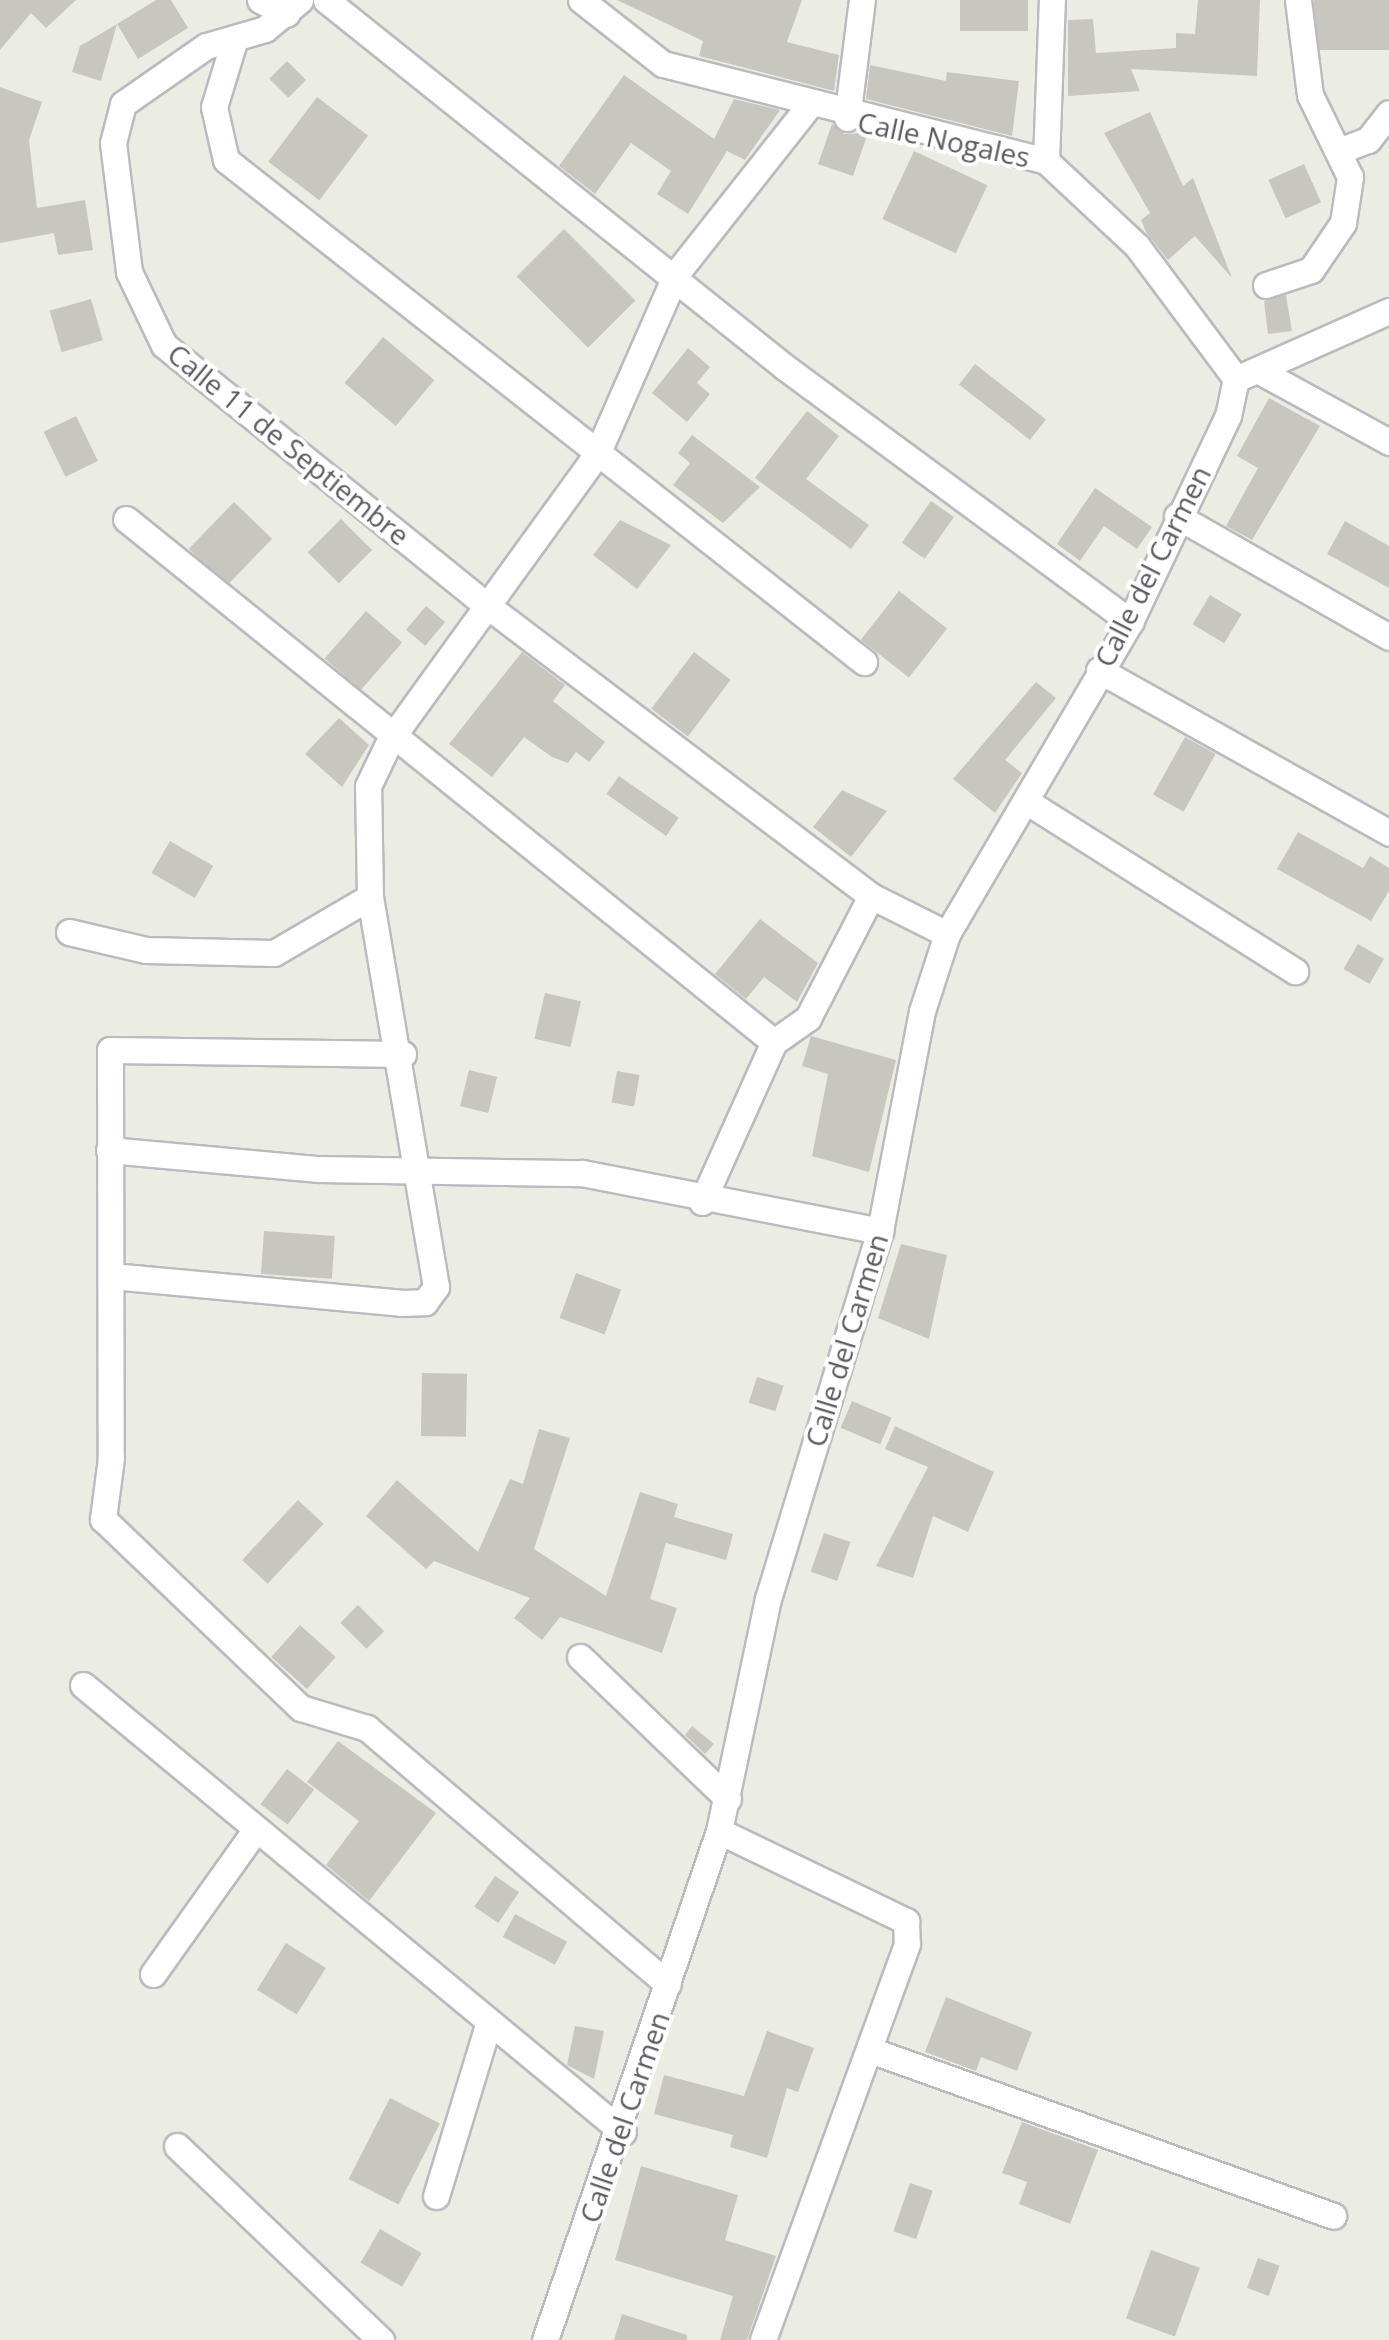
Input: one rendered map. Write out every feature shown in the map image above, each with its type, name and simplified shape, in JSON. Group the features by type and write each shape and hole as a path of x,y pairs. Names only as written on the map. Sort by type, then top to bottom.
{"street":[{"path":"260,0 293,7"},
{"path":"326,0 676,274 786,368 1130,622"},
{"name":"Calle Nogales","path":"581,0 663,64 807,108 1046,161 1138,246 1236,379"},
{"path":"848,118 862,0"},
{"path":"1046,161 1052,0"},
{"path":"1266,285 1311,270 1343,223 1344,149 1310,95 1298,0"},
{"name":"Calle 11 de Septiembre","path":"293,7 234,38 206,46 123,104 112,143 116,190 140,296 164,346 489,607 871,896 947,934"},
{"path":"234,38 214,107 226,160 864,662"},
{"path":"112,1276 426,1302 436,1287 402,1054 370,897 368,786 390,740 597,454 676,274 807,108"},
{"path":"1344,149 1368,140 1389,113"},
{"path":"1236,379 1263,372 1389,312"},
{"path":"1263,372 1389,442"},
{"name":"Calle del Carmen","path":"545,2340 623,2132 719,1831 768,1600 880,1231 922,1011 947,934 1029,802 1099,670 1130,622 1177,516 1228,416 1236,379"},
{"path":"1177,516 1389,637"},
{"path":"126,519 390,740 774,1042"},
{"path":"1099,670 1389,833"},
{"path":"1029,802 1296,971"},
{"path":"702,1202 774,1042 808,1018 871,896"},
{"path":"69,932 146,950 274,953 370,897"},
{"path":"402,1054 110,1050 112,1276 104,1520 301,1708 367,1728 668,1984"},
{"path":"109,1150 319,1169 419,1166 582,1173 702,1202 880,1231"},
{"path":"580,1657 728,1799"},
{"path":"83,1684 488,2025 623,2132"},
{"path":"153,1974 256,1829"},
{"path":"719,1831 906,1921 907,1944 763,2340"},
{"path":"436,2196 488,2025"},
{"path":"870,2050 1333,2216"},
{"path":"176,2146 381,2340"}],"building":[{"path":"0,0 76,0 46,28 31,13 0,50"},
{"path":"156,0 171,0 188,28 138,59 117,24"},
{"path":"617,0 802,0 787,42 839,55 834,91 699,56 703,41"},
{"path":"960,0 1028,0 1028,31 960,31"},
{"path":"1198,0 1260,0 1257,76 1131,69 1140,91 1068,96 1068,20 1093,19 1096,53 1176,48 1176,33 1195,34"},
{"path":"1314,0 1389,0 1389,50 1314,50"},
{"path":"117,24 101,81 72,72 80,46"},
{"path":"287,61 306,80 288,98 269,79"},
{"path":"870,65 946,81 947,72 1019,81 1012,136 866,99"},
{"path":"624,75 714,139 734,99 780,110 745,160 727,151 688,214 657,194 671,171 631,143 595,194 559,166"},
{"path":"0,87 42,102 29,140 37,208 85,200 93,250 58,255 54,233 0,243"},
{"path":"317,97 368,136 319,200 268,162"},
{"path":"1150,112 1183,186 1193,178 1232,278 1195,236 1168,260 1146,232 1141,220 1150,213 1104,133"},
{"path":"832,124 844,134 868,133 853,176 818,164"},
{"path":"914,151 987,185 956,253 882,219"},
{"path":"1304,164 1321,202 1285,218 1268,180"},
{"path":"564,229 635,300 588,348 517,276"},
{"path":"1286,295 1292,331 1268,334 1264,301"},
{"path":"91,299 103,340 62,352 50,311"},
{"path":"383,337 434,380 396,426 344,383"},
{"path":"688,348 710,367 697,383 710,394 687,422 652,393"},
{"path":"975,364 1046,419 1030,440 959,384"},
{"path":"1269,398 1320,426 1252,540 1226,526 1258,468 1237,456"},
{"path":"807,411 839,436 806,479 869,525 851,549 755,478"},
{"path":"76,416 98,461 66,477 44,432"},
{"path":"692,435 760,487 723,523 673,485 690,463 678,453"},
{"path":"1095,488 1152,527 1137,549 1104,526 1080,561 1057,544"},
{"path":"931,501 954,517 925,559 902,543"},
{"path":"234,502 272,539 227,586 189,549"},
{"path":"341,519 372,550 339,583 308,552"},
{"path":"620,520 671,545 637,589 593,555"},
{"path":"1345,521 1389,546 1389,588 1327,554"},
{"path":"899,591 947,629 909,677 861,640"},
{"path":"1210,595 1242,614 1224,643 1192,624"},
{"path":"426,606 445,622 425,646 406,630"},
{"path":"366,611 402,642 361,690 325,659"},
{"path":"522,652 565,685 553,701 605,742 589,762 576,752 568,763 552,757 524,737 492,777 449,744"},
{"path":"694,652 731,680 688,736 651,709"},
{"path":"1036,682 1056,698 1005,760 1022,773 995,813 953,779"},
{"path":"339,718 369,745 342,787 305,754"},
{"path":"1185,737 1216,754 1184,812 1153,795"},
{"path":"619,776 679,818 666,836 606,794"},
{"path":"842,790 887,811 851,857 813,827"},
{"path":"1298,832 1363,868 1370,856 1389,868 1389,891 1371,921 1277,869"},
{"path":"170,841 213,866 195,898 152,873"},
{"path":"760,919 818,963 797,1002 764,977 746,999 715,974"},
{"path":"1358,944 1384,959 1369,984 1344,969"},
{"path":"545,993 581,1001 570,1047 534,1039"},
{"path":"811,1036 896,1060 869,1172 812,1156 828,1074 802,1066"},
{"path":"469,1070 497,1077 488,1113 460,1106"},
{"path":"617,1071 640,1075 634,1107 611,1103"},
{"path":"264,1231 335,1236 332,1279 261,1274"},
{"path":"901,1244 947,1255 929,1339 878,1318"},
{"path":"576,1273 621,1289 605,1335 560,1318"},
{"path":"422,1373 467,1374 466,1437 421,1436"},
{"path":"757,1377 784,1386 775,1411 749,1403"},
{"path":"852,1401 892,1418 880,1444 841,1428"},
{"path":"895,1426 994,1472 968,1532 933,1516 913,1578 876,1566 928,1467 885,1449"},
{"path":"539,1429 570,1438 534,1549 606,1596 640,1492 678,1504 674,1517 733,1534 726,1560 666,1543 650,1599 677,1608 662,1653 560,1617 542,1640 514,1618 530,1598 434,1561 426,1569 366,1516 397,1480 478,1552 510,1479 523,1484"},
{"path":"298,1500 324,1524 268,1584 242,1560"},
{"path":"824,1533 850,1542 837,1581 811,1572"},
{"path":"358,1605 384,1631 366,1649 340,1623"},
{"path":"300,1625 336,1657 307,1689 271,1657"},
{"path":"692,1726 714,1744 705,1754 685,1735"},
{"path":"338,1741 436,1813 369,1901 326,1865 359,1821 307,1782"},
{"path":"287,1769 314,1789 288,1825 261,1804"},
{"path":"495,1876 519,1892 498,1923 474,1907"},
{"path":"515,1914 567,1942 555,1965 503,1937"},
{"path":"286,1943 326,1968 297,2015 257,1990"},
{"path":"946,1997 1032,2032 1017,2071 981,2057 976,2071 925,2052"},
{"path":"575,2026 604,2031 594,2079 567,2065"},
{"path":"767,2031 814,2048 798,2092 787,2088 767,2158 730,2147 733,2135 654,2114 664,2075 744,2096"},
{"path":"390,2098 440,2123 399,2205 349,2179"},
{"path":"1022,2122 1098,2150 1070,2224 1019,2204 1027,2182 1002,2173"},
{"path":"641,2166 738,2195 725,2240 776,2256 747,2340 720,2340 733,2296 615,2260"},
{"path":"910,2183 933,2191 916,2239 893,2231"},
{"path":"380,2229 422,2253 402,2287 360,2263"},
{"path":"1151,2250 1200,2268 1175,2336 1126,2319"},
{"path":"1258,2258 1280,2266 1269,2296 1247,2288"},
{"path":"622,2314 687,2335 687,2340 614,2340"}]}
